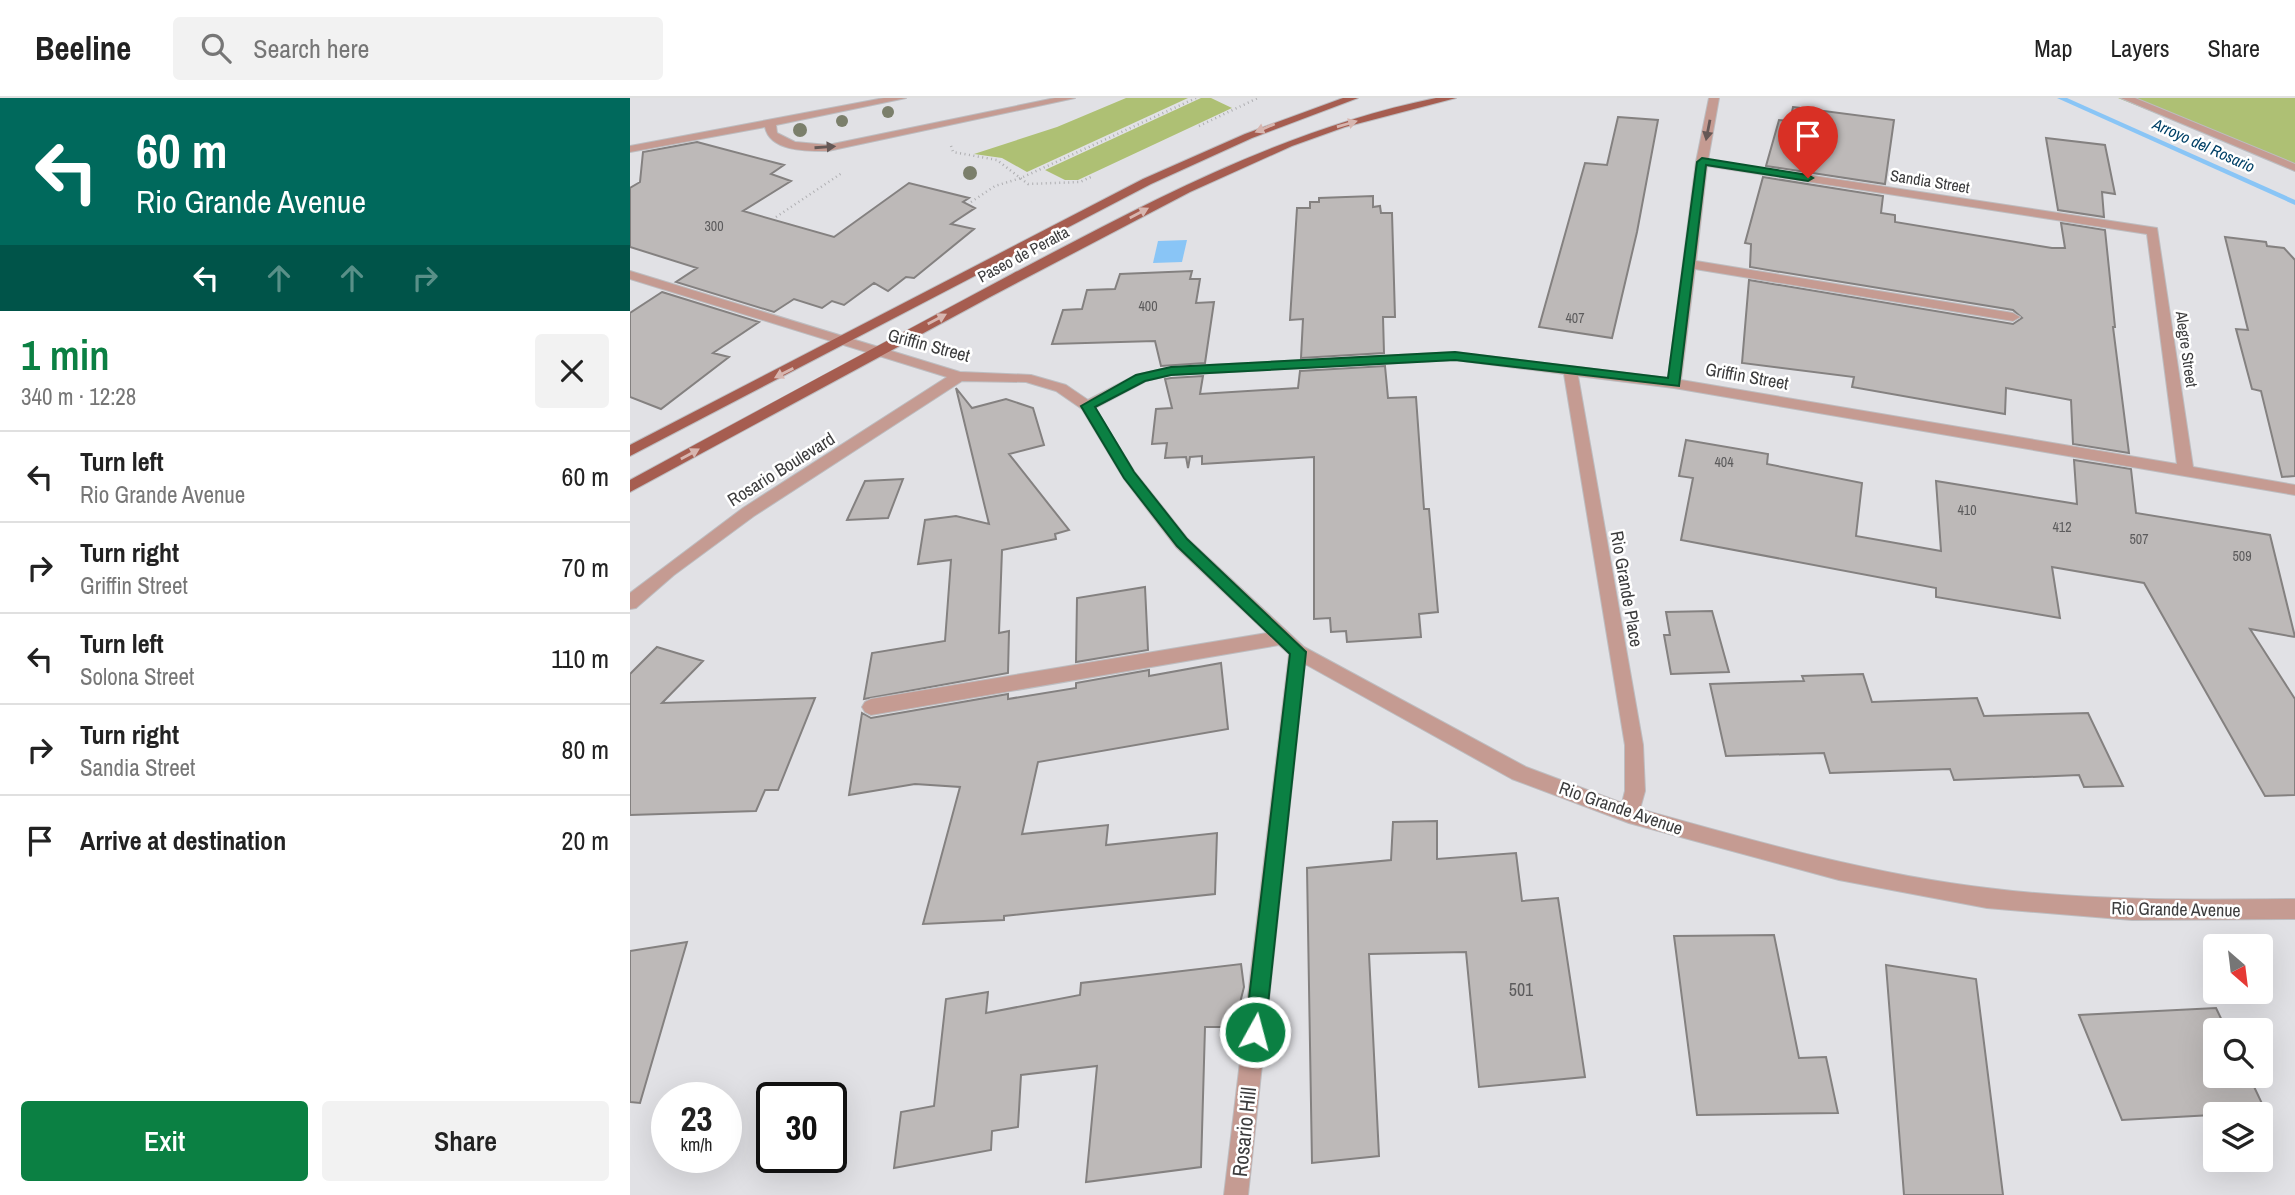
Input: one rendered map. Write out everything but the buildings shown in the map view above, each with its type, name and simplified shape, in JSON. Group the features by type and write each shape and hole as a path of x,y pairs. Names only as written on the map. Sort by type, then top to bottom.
{"main road":[{"name":"Paseo de Peralta","path":"630,451 1070,220 1288,118 1353,98"},
{"name":"Paseo de Peralta","path":"630,487 877,351 1241,162 1329,129 1451,98"}],"street":[{"path":"630,149 901,98"},
{"path":"770,123 772,134 785,143 828,148 1070,98"},
{"path":"1674,383 1702,162 1714,98"},
{"path":"2126,98 2295,168"},
{"name":"Sandia Street","path":"1702,162 2153,231"},
{"name":"Alegre Street","path":"2153,231 2186,472"},
{"path":"1689,264 2013,317"},
{"name":"Griffin Street","path":"630,275 959,376 1026,378 1061,388 1087,406 1141,378 1171,371 1455,356 1674,383 2295,490"},
{"path":"630,288 644,279"},
{"name":"Rio Grande Place","path":"1570,370 1634,745 1637,768 1629,814"},
{"name":"Rosario Boulevard","path":"630,603 663,573 715,534 959,376"},
{"name":"Rio Grande Avenue","path":"1087,406 1129,475 1182,542 1291,645 1519,772 1629,814 1839,871 1987,898 2132,910 2295,909"},
{"path":"871,706 1291,645"},
{"name":"Rosario Hill","path":"1237,1195 1291,645"}],"path":[{"path":"971,202 995,186 1021,178 1196,98"},
{"path":"1199,126 1258,98"},
{"path":"947,137 953,152 998,160 1028,184 1080,182 1103,171"}],"green space":[{"path":"1126,98 1188,98 1027,172 1002,158 974,154 1057,127"},
{"path":"1201,98 1211,98 1232,108 1078,180 1065,180 1045,170"},
{"path":"2118,98 2295,98 2295,169"}],"water":[{"path":"1187,240 1182,262 1153,263 1158,241"}],"waterway":[{"name":"Arroyo del Rosario","path":"2061,98 2295,203"}],"route":[{"path":"1255,1032 1298,652 1182,542 1129,475 1087,406 1141,378 1171,371 1455,356 1674,383 1702,162 1808,178"}]}
